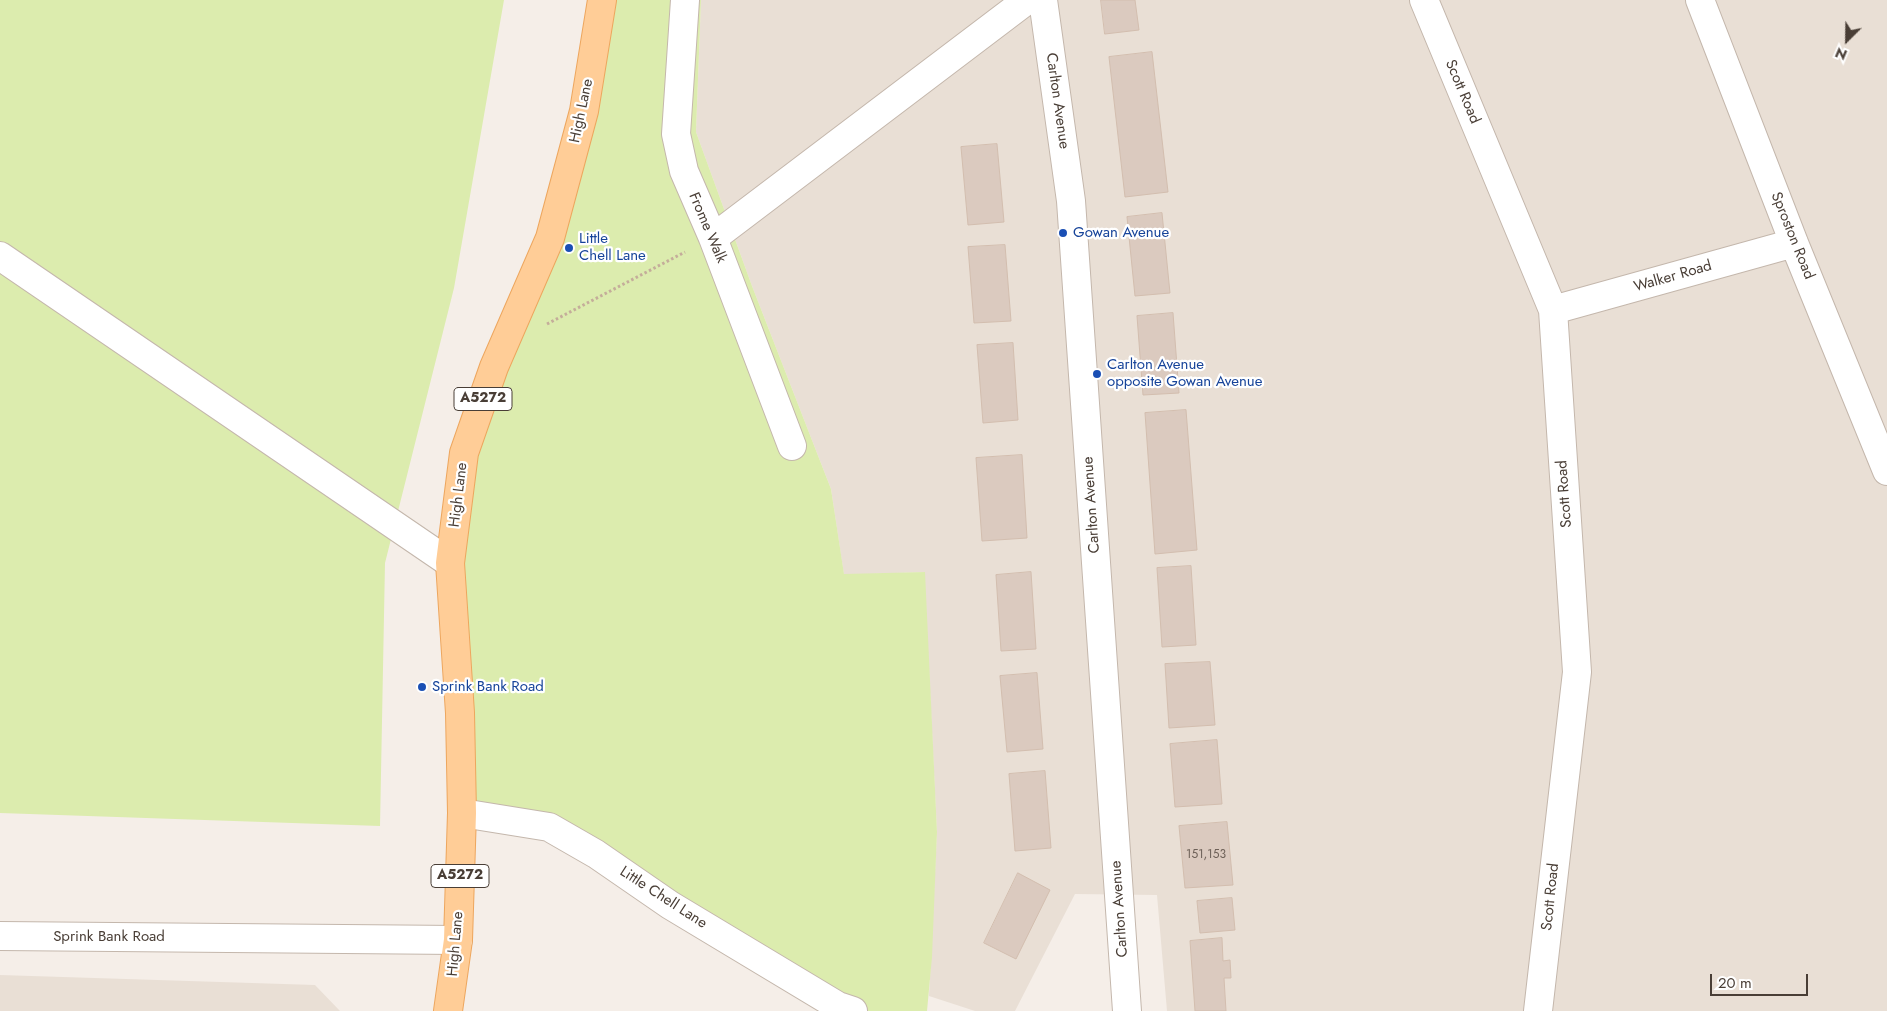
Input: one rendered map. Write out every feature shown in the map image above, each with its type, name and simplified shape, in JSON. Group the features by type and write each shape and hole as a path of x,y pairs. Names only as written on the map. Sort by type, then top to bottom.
{"main road":[{"name":"High Lane","path":"448,1011 458,940 462,813 460,714 450,563 464,454 494,366 550,238 584,111 602,0"}],"street":[{"name":"Frome Walk","path":"684,0 676,134 684,171 712,238 792,446"},
{"path":"712,238 1027,0"},
{"name":"Carlton Avenue","path":"1043,0 1070,202 1127,1011"},
{"name":"Scott Road","path":"1424,0 1553,310 1577,672 1538,1011"},
{"name":"Sproston Road","path":"1700,0 1794,243 1887,471"},
{"name":"Walker Road","path":"1553,310 1794,243"},
{"path":"0,256 450,563"},
{"name":"Little Chell Lane","path":"462,813 549,827 596,854 678,910 838,1006 853,1011"},
{"name":"Sprink Bank Road","path":"0,936 458,940"}],"path":[{"path":"509,331 536,329 712,238"}],"shaded area":[{"path":"701,0 1887,0 1887,1011 1167,1011 1157,895 1075,894 1015,1011 975,1011 929,996 937,832 924,572 844,575 831,489 752,286 696,132"},
{"path":"0,975 315,985 340,1011 0,1011"}],"green space":[{"path":"0,0 504,0 454,288 385,563 380,826 0,813"},
{"path":"600,0 701,0 696,132 752,286 831,489 844,574 925,572 937,832 932,957 927,1011 853,1011 596,854 462,813 464,453 550,238"}],"building":[{"path":"1101,0 1135,0 1139,30 1105,34"},
{"path":"1152,52 1168,192 1125,197 1109,57"},
{"path":"997,144 1004,222 968,225 961,147"},
{"path":"1162,213 1170,293 1135,296 1127,217"},
{"path":"1005,245 1011,321 974,323 968,247"},
{"path":"1173,313 1179,393 1143,395 1137,316"},
{"path":"1013,343 1018,420 983,423 977,345"},
{"path":"1186,410 1197,550 1155,554 1145,413"},
{"path":"1022,455 1027,538 982,541 976,458"},
{"path":"1191,566 1196,645 1162,647 1157,568"},
{"path":"1031,572 1036,649 1001,651 996,575"},
{"path":"1210,662 1215,725 1169,728 1165,664"},
{"path":"1037,673 1043,749 1007,752 1000,676"},
{"path":"1217,740 1222,804 1175,807 1170,744"},
{"path":"1045,771 1051,848 1015,851 1009,774"},
{"path":"1227,822 1233,885 1185,888 1179,826"},
{"path":"1018,873 1050,890 1016,959 984,943"},
{"path":"1232,898 1235,930 1200,933 1197,901"},
{"path":"1222,938 1223,961 1230,960 1231,978 1224,978 1226,1011 1195,1011 1190,941"}],"place":[{"name":"Gowan Avenue","path":"1063,233"},
{"name":"Little Chell Lane","path":"569,248"},
{"name":"Carlton Avenue opposite Gowan Avenue","path":"1097,374"},
{"name":"Sprink Bank Road","path":"422,687"}]}
